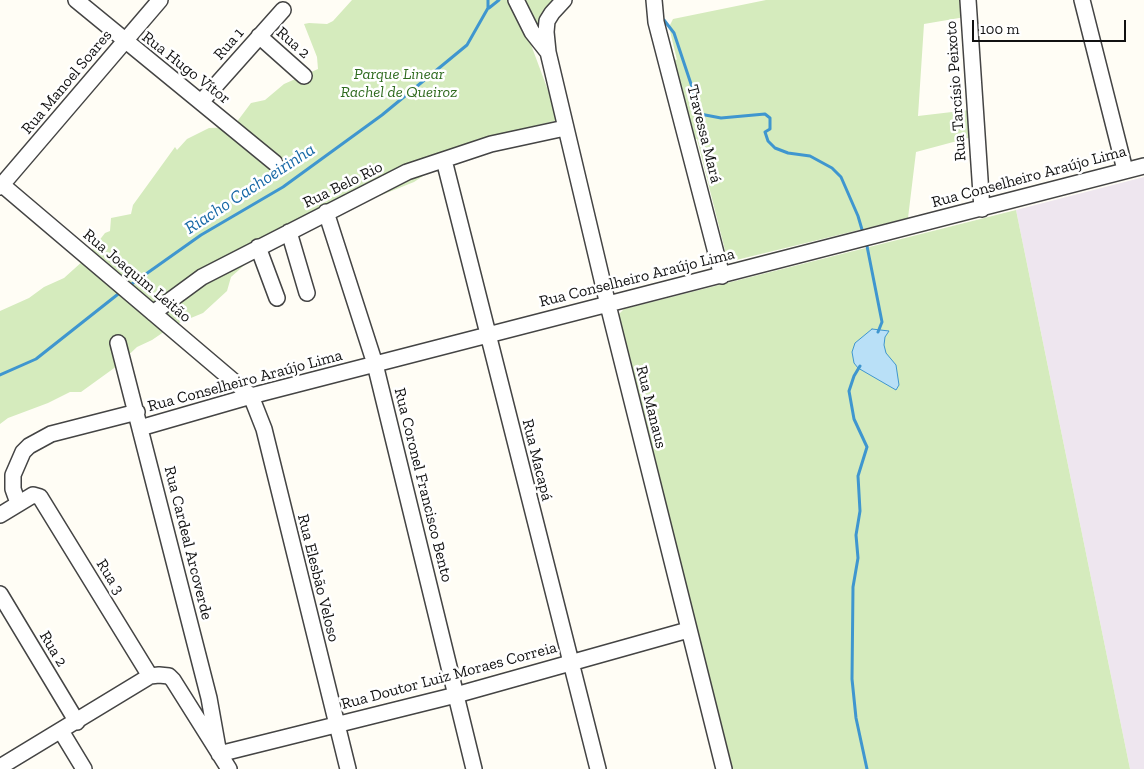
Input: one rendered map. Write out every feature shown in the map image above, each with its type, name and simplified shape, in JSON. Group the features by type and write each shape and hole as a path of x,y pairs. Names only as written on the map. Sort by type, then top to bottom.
{"street":[{"name":"Rua Hugo Vítor","path":"76,0 275,163"},
{"name":"Rua Manoel Soares","path":"1,185 160,0"},
{"path":"516,0 532,32 548,52"},
{"name":"Rua Manaus","path":"564,0 547,21 548,52 608,305 724,769"},
{"name":"Travessa Mará","path":"654,0 656,22 722,276"},
{"name":"Rua Tarcísio Peixoto","path":"968,0 982,209"},
{"path":"1082,0 1126,170"},
{"name":"Rua 1","path":"202,102 283,10"},
{"name":"Rua 2","path":"259,36 304,76"},
{"name":"Rua Belo Rio","path":"148,309 258,247 407,172 497,143 565,128"},
{"name":"Rua Macapá","path":"444,160 598,769"},
{"name":"Rua Conselheiro Araújo Lima","path":"140,428 251,396 488,334 722,276 864,237 982,209 1144,166"},
{"name":"Rua Joaquim Leitão","path":"1,185 251,396"},
{"name":"Rua Coronel Francisco Bento","path":"326,212 375,364 474,769"},
{"path":"289,232 308,293"},
{"path":"258,247 277,298"},
{"name":"Rua Cardeal Arcoverde","path":"118,343 210,698 219,754"},
{"name":"Rua Elesbão Veloso","path":"251,396 264,429 335,725 348,769"},
{"name":"Rua Conselheiro Araújo Lima","path":"18,503 13,476 23,452 29,446 51,434 137,412"},
{"name":"Rua 3","path":"18,503 33,495 40,498 154,675"},
{"path":"0,515 18,503"},
{"name":"Rua 2","path":"0,594 77,722"},
{"name":"Rua Doutor Luiz Moraes Correia","path":"219,754 456,695 688,630"},
{"path":"1,765 154,675"},
{"name":"Rua Cardeal Arcoverde","path":"154,675 169,676 173,680 229,769"},
{"path":"61,731 84,769"}],"shaded area":[{"path":"1144,177 1144,769 1130,769 1016,210"}],"green space":[{"name":"Parque Linear Rachel de Queiroz","path":"352,0 570,0 530,42 559,120 478,139 435,159 423,176 414,182 354,206 339,217 324,220 258,253 231,277 227,291 203,313 174,325 152,340 137,347 117,366 81,392 70,392 48,403 8,418 0,424 0,311 29,298 44,287 64,278 84,260 105,233 110,231 111,218 131,214 133,205 175,147 177,150 187,139 209,128 233,127 251,103 265,100 284,84 318,69 317,57 304,24 327,24 333,21"},
{"path":"766,0 963,0 965,17 924,24 918,116 969,110 972,137 916,152 908,218 728,262 697,139 692,138 672,58 677,60 669,27 673,19"},
{"path":"1016,210 1130,769 731,769 618,315 624,309"}],"water":[{"path":"872,329 889,331 885,337 884,345 886,353 896,365 899,385 896,390 858,368 854,363 852,352 855,343"}],"waterway":[{"name":"Riacho Cachoeirinha","path":"129,286 201,235 283,187 382,115 467,45 488,8 488,0"},
{"path":"489,8 499,0"},
{"path":"664,20 674,33 692,87 692,101 700,114 721,118 765,114 770,118 770,129 765,132 768,141 775,148 788,153 810,156 832,168 841,177 858,216 863,233"},
{"path":"866,241 882,322 878,332"},
{"name":"Riacho Cachoeirinha","path":"0,375 36,359 122,291"},
{"path":"860,366 849,391 854,419 867,447 858,476 860,511 856,535 858,558 853,587 852,679 856,718 867,769"}]}
